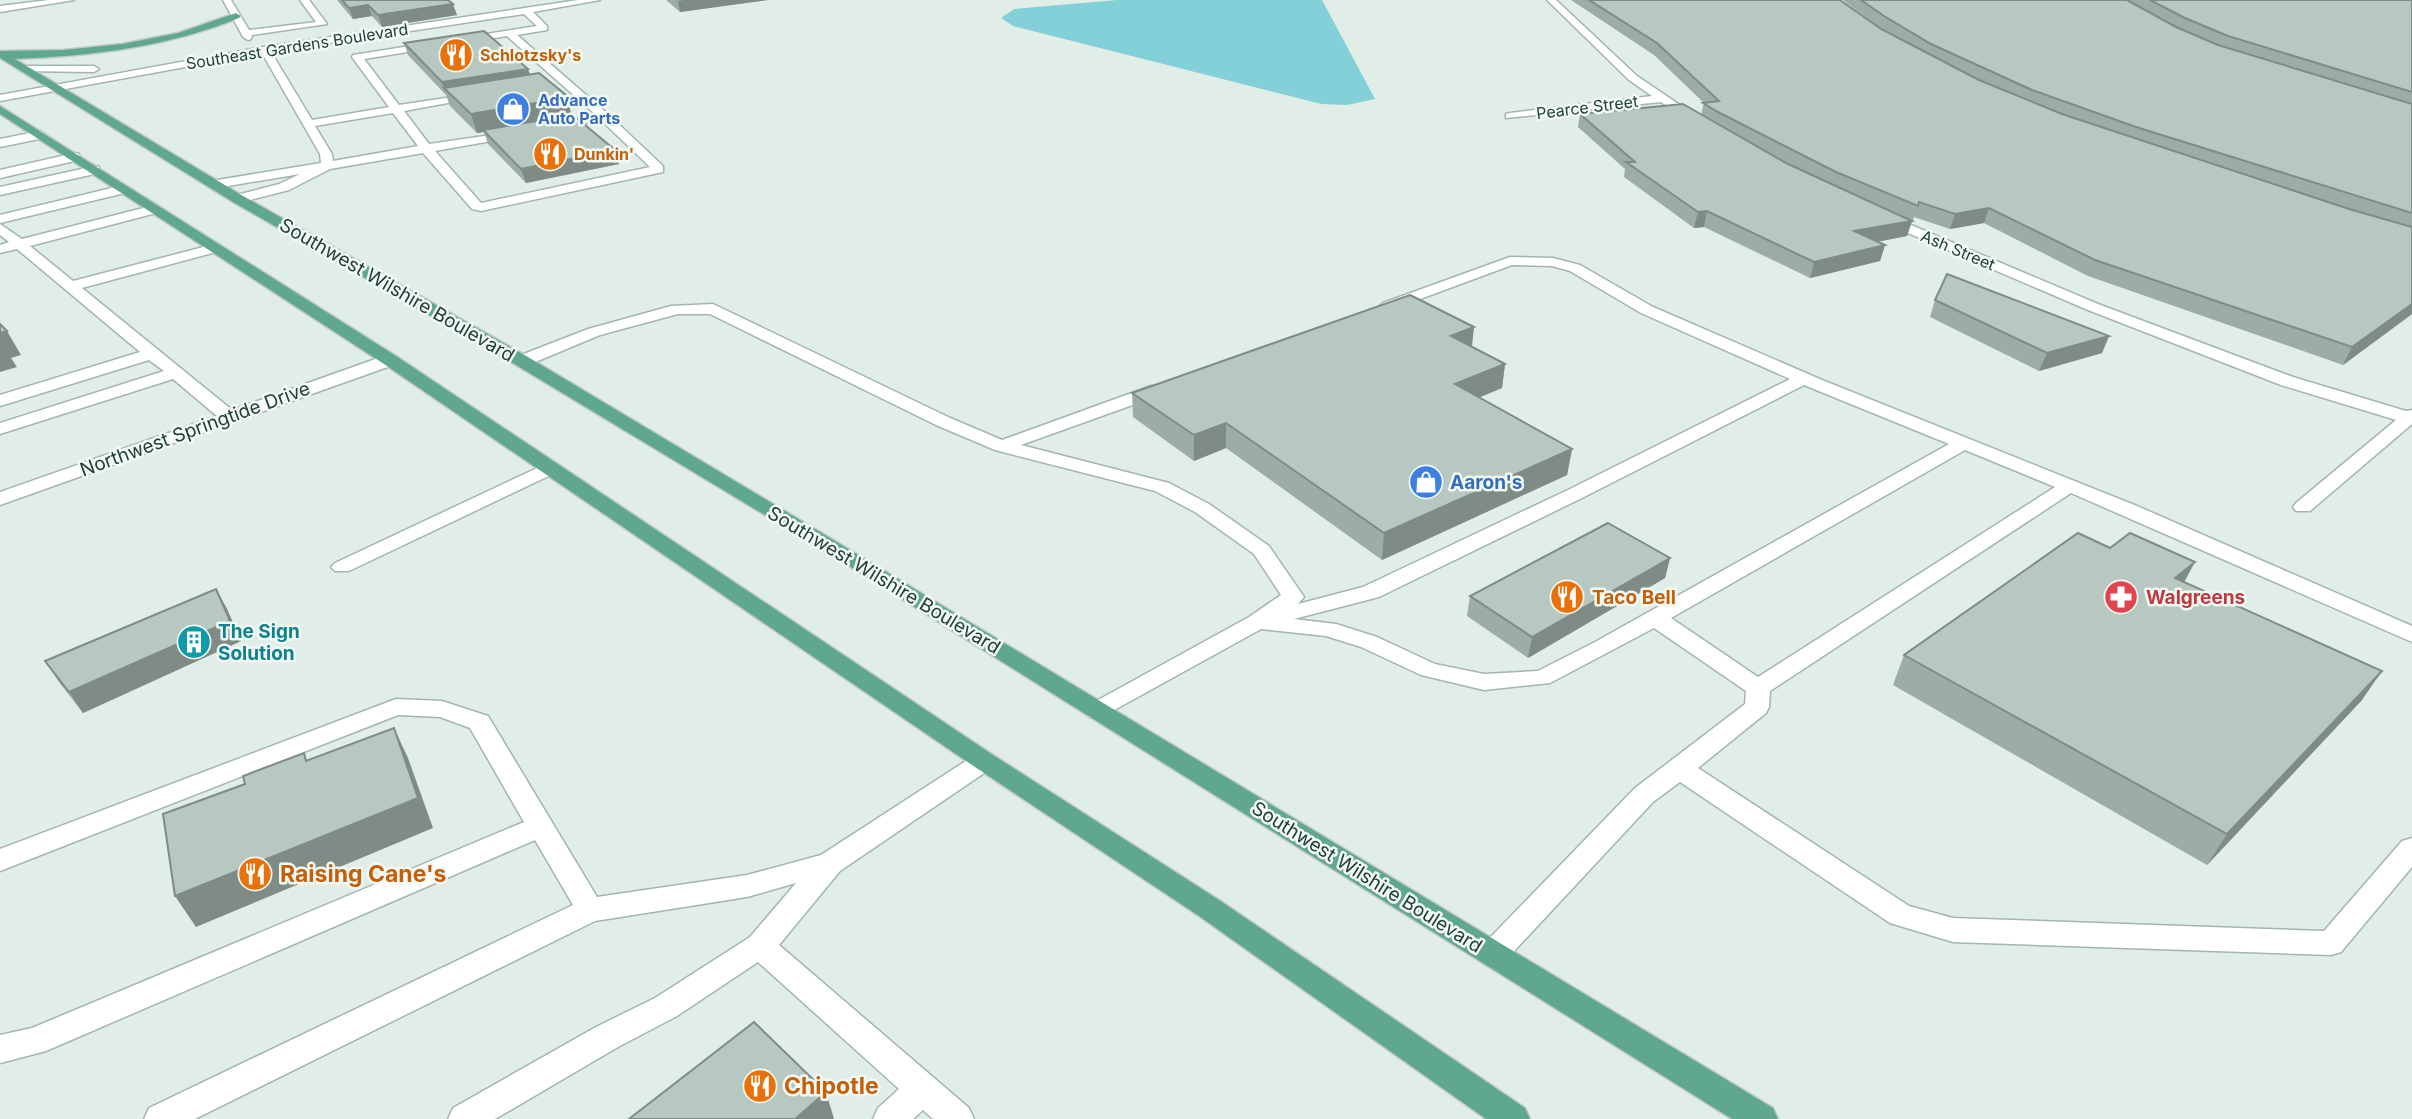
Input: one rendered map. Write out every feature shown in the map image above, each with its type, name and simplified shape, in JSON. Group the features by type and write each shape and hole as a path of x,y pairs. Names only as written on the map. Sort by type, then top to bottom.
{"main road":[{"path":"2,55 70,54 128,46 181,35 236,16"},
{"name":"Southwest Wilshire Boulevard","path":"2,55 239,199 522,361 1098,711 1760,1119"},
{"path":"0,109 390,360 984,761 1209,908 1513,1119"}],"street":[{"path":"0,9 24,3 70,0"},
{"path":"227,0 246,33 261,50 308,124 326,154 327,166"},
{"path":"246,33 322,24 303,0"},
{"path":"500,0 514,13"},
{"name":"Southeast Gardens Boulevard","path":"0,98 261,50 596,0"},
{"path":"1551,0 1633,78 1710,130"},
{"path":"509,33 605,117 659,169 477,206 426,148 358,56 509,33 544,28 526,11"},
{"path":"297,27 299,45"},
{"path":"25,69 100,69 228,56"},
{"path":"551,83 564,81"},
{"path":"308,124 486,94"},
{"name":"Pearce Street","path":"1510,116 1664,97"},
{"path":"536,129 605,117"},
{"path":"216,184 522,131"},
{"path":"0,143 40,135"},
{"path":"0,174 75,158"},
{"path":"239,199 284,187 327,166"},
{"path":"0,191 95,170"},
{"path":"0,219 124,189"},
{"path":"0,249 156,209"},
{"name":"Ash Street","path":"1873,213 2093,307 2287,381 2410,416"},
{"path":"0,228 229,417"},
{"path":"71,286 215,248"},
{"path":"1368,313 1510,261 1553,262 1575,268 1647,310 1803,379 2069,486 2412,635"},
{"path":"522,361 594,332 677,309 713,309 942,421 1002,446 1162,487 1202,508 1262,550 1293,597 1257,622 1098,711"},
{"path":"0,401 152,353"},
{"name":"Northwest Springtide Drive","path":"0,499 390,360"},
{"path":"0,429 176,373"},
{"path":"1257,622 1371,592 1577,493 1803,379"},
{"path":"1002,446 1172,384"},
{"path":"2303,507 2410,416"},
{"path":"1257,622 1328,629 1369,642 1429,670 1484,682 1542,678 1655,618 1964,443"},
{"path":"342,567 550,468"},
{"path":"1758,688 2069,486"},
{"path":"1655,618 1758,688"},
{"path":"1493,954 1644,795 1757,707 1758,688"},
{"path":"0,860 396,708 442,709 479,722 590,910"},
{"path":"465,1119 607,1037 666,1007 760,946 830,863 984,761"},
{"path":"1680,769 1900,915 1953,930 2331,943 2412,848"},
{"path":"0,1049 35,1041 541,826"},
{"path":"162,1119 590,910 747,886 830,863"},
{"path":"760,946 957,1119"},
{"path":"890,1119 923,1088"}],"water":[{"path":"1117,0 1322,0 1375,99 1347,105 1321,104 1013,26 1001,18 1014,9"}],"building":[{"path":"342,0 448,0 453,4 378,15 368,5 349,8"},
{"path":"1589,0 1840,0 1881,29 1979,80 2062,114 2349,209 2412,227 2412,304 2352,347 2095,260 1989,208 1955,214 1919,202 1918,206 1836,172 1703,103 1719,101 1657,43"},
{"path":"1861,0 2127,0 2176,27 2218,45 2412,104 2412,213 2136,127 2032,90 1931,44"},
{"path":"2150,0 2412,0 2412,92 2228,36"},
{"path":"484,31 528,69 442,82 404,43"},
{"path":"539,73 566,95 555,97 559,99 471,114 444,88"},
{"path":"1683,104 1786,163 1912,221 1854,231 1885,245 1814,262 1707,211 1698,212 1626,162 1635,162 1580,114"},
{"path":"573,115 615,150 521,169 483,130"},
{"path":"1947,274 2109,336 2047,353 1935,300"},
{"path":"1410,295 1474,327 1451,336 1505,364 1455,384 1572,449 1384,533 1226,423 1194,435 1132,393"},
{"path":"0,324 7,331 0,333"},
{"name":"Taco Bell","path":"1608,523 1670,558 1532,637 1470,596"},
{"name":"Walgreens","path":"2078,533 2110,548 2130,533 2195,562 2175,578 2382,671 2227,834 1904,655"},
{"path":"216,589 230,621 69,692 45,661"},
{"path":"394,728 418,798 175,896 163,814 245,784 243,776 304,753 306,761"},
{"path":"754,1022 826,1092 795,1119 629,1119"}],"place":[{"name":"Schlotzsky's","path":"456,55"},
{"name":"Advance Auto Parts","path":"513,109"},
{"name":"Dunkin'","path":"550,154"},
{"name":"Aaron's","path":"1426,482"},
{"name":"Taco Bell","path":"1567,597"},
{"name":"Walgreens","path":"2121,597"},
{"name":"The Sign Solution","path":"194,642"},
{"name":"Raising Cane's","path":"255,874"},
{"name":"Chipotle","path":"760,1086"}]}
